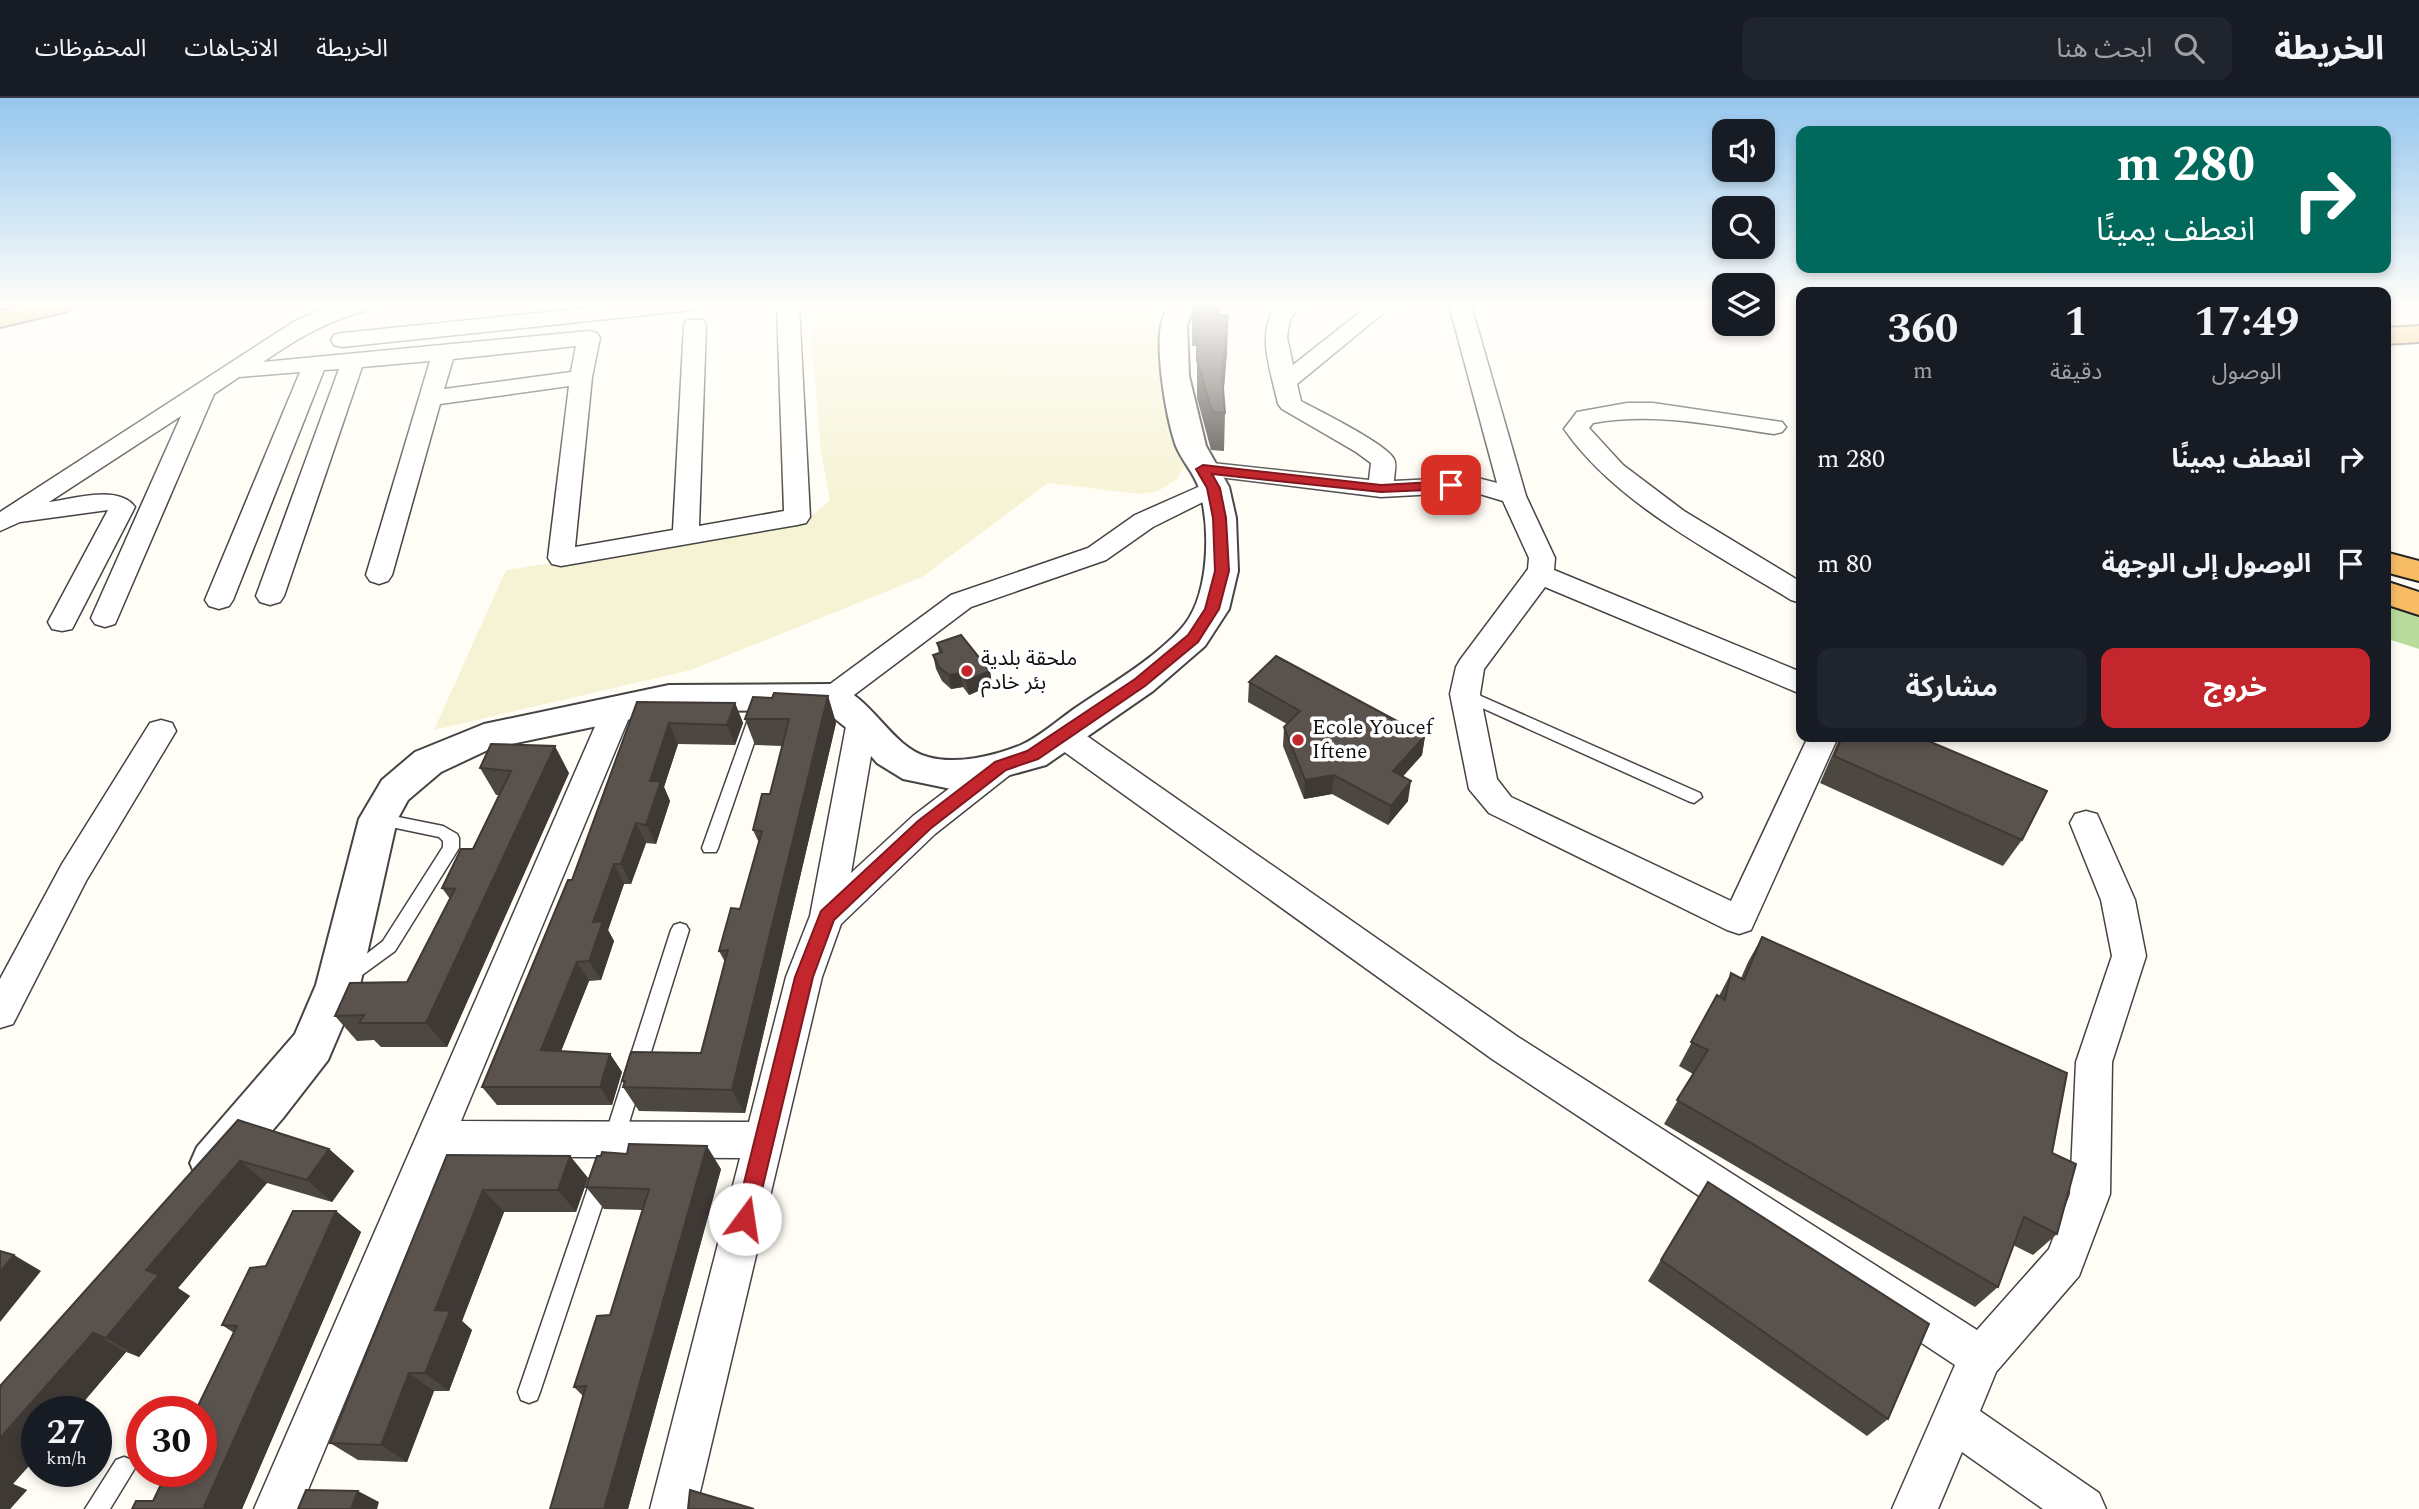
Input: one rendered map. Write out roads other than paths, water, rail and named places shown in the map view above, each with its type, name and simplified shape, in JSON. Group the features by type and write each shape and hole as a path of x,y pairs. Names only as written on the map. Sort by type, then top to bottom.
{"highway":[{"path":"2391,564 2419,571"},
{"path":"2391,595 2419,604"}],"street":[{"path":"4,524 235,371"},
{"path":"219,600 312,371"},
{"path":"270,596 350,371"},
{"path":"379,575 438,371"},
{"path":"582,371 561,558 797,517 791,371"},
{"path":"686,536 688,371"},
{"path":"186,1195 267,1103 312,1046 338,985 378,819 395,790 428,762 484,737 669,698 762,697 847,709 890,753 916,769 956,776 1033,755 1140,682 1193,638 1212,609 1222,571 1220,518 1208,478 1191,446 1175,371"},
{"path":"1283,371 1290,404 1365,447 1383,461 1381,489"},
{"path":"1285,383 1300,371"},
{"path":"1478,371 1513,496 1542,558 1539,574 1470,667 1465,694 1485,789 1500,805 1739,920 1821,742"},
{"path":"430,398 581,377"},
{"path":"105,618 203,392"},
{"path":"1774,427 1693,415 1627,410 1585,417 1576,429 1614,470 1675,517 1796,591"},
{"path":"673,1509 804,977 827,916 847,709 961,601 1097,554 1208,478 1381,489 1474,484 1513,496"},
{"path":"4,524 110,502 122,508 62,622"},
{"path":"1539,574 1796,682"},
{"path":"277,1509 618,708"},
{"path":"0,1013 74,873 161,731"},
{"path":"1063,735 1505,1048 1981,1357"},
{"path":"827,916 924,825 1000,766"},
{"path":"1915,1509 1981,1357 2065,1262 2091,1194 2094,1062 2129,956 2118,900 2086,823"},
{"path":"436,1138 764,1140"},
{"path":"1954,1420 2083,1509"}],"lane":[{"path":"1465,694 1694,797"},
{"path":"710,848 762,697"},
{"path":"338,985 389,946 451,848 452,838 443,832 378,819"},
{"path":"529,1392 614,1139 680,930"},
{"path":"96,1509 124,1468"}],"place":[{"name":"ملحقة بلدية بئر خادم","path":"967,671"},
{"name":"Ecole Youcef Iftene","path":"1298,740"}]}
